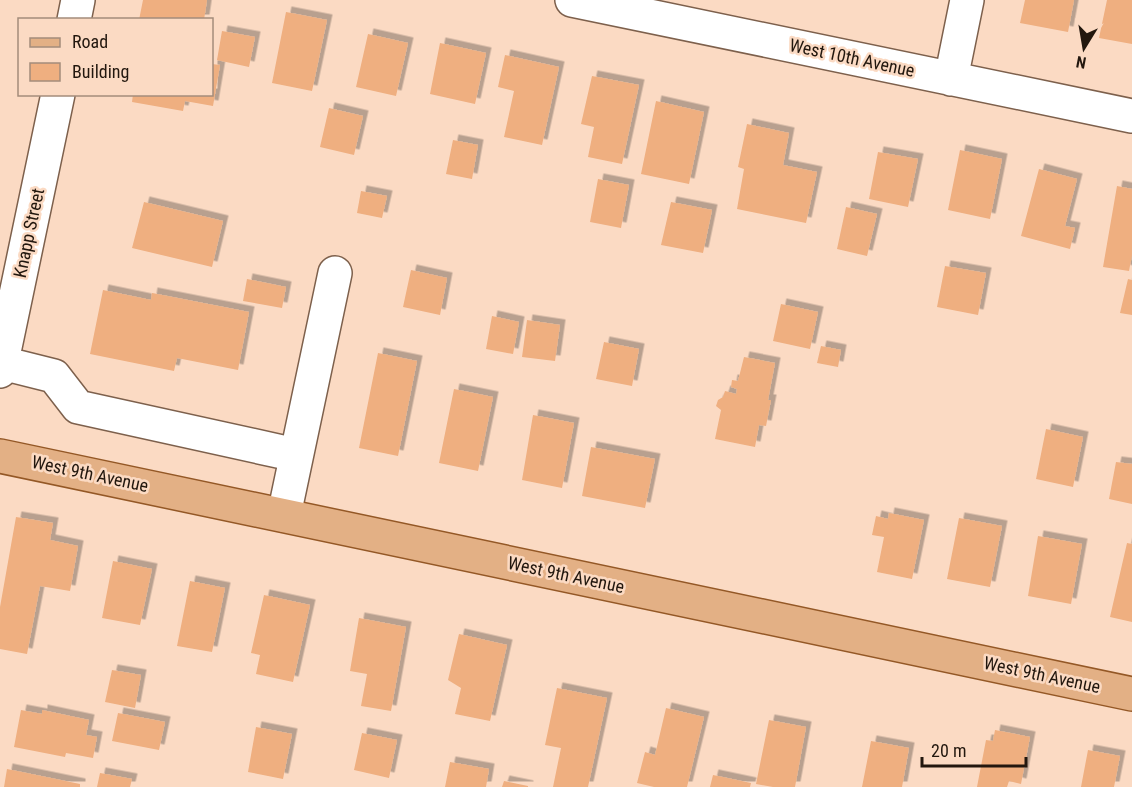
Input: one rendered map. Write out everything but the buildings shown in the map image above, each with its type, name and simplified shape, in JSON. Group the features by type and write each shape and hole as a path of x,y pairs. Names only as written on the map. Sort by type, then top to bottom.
{"main road":[{"name":"West 9th Avenue","path":"0,456 1132,694"}],"street":[{"path":"74,18 78,0"},
{"name":"West 10th Avenue","path":"572,0 1132,116"},
{"path":"951,79 967,0"},
{"name":"Knapp Street","path":"1,367 58,96"},
{"path":"284,515 335,273"},
{"path":"1,367 54,376 78,407 296,454"}]}
